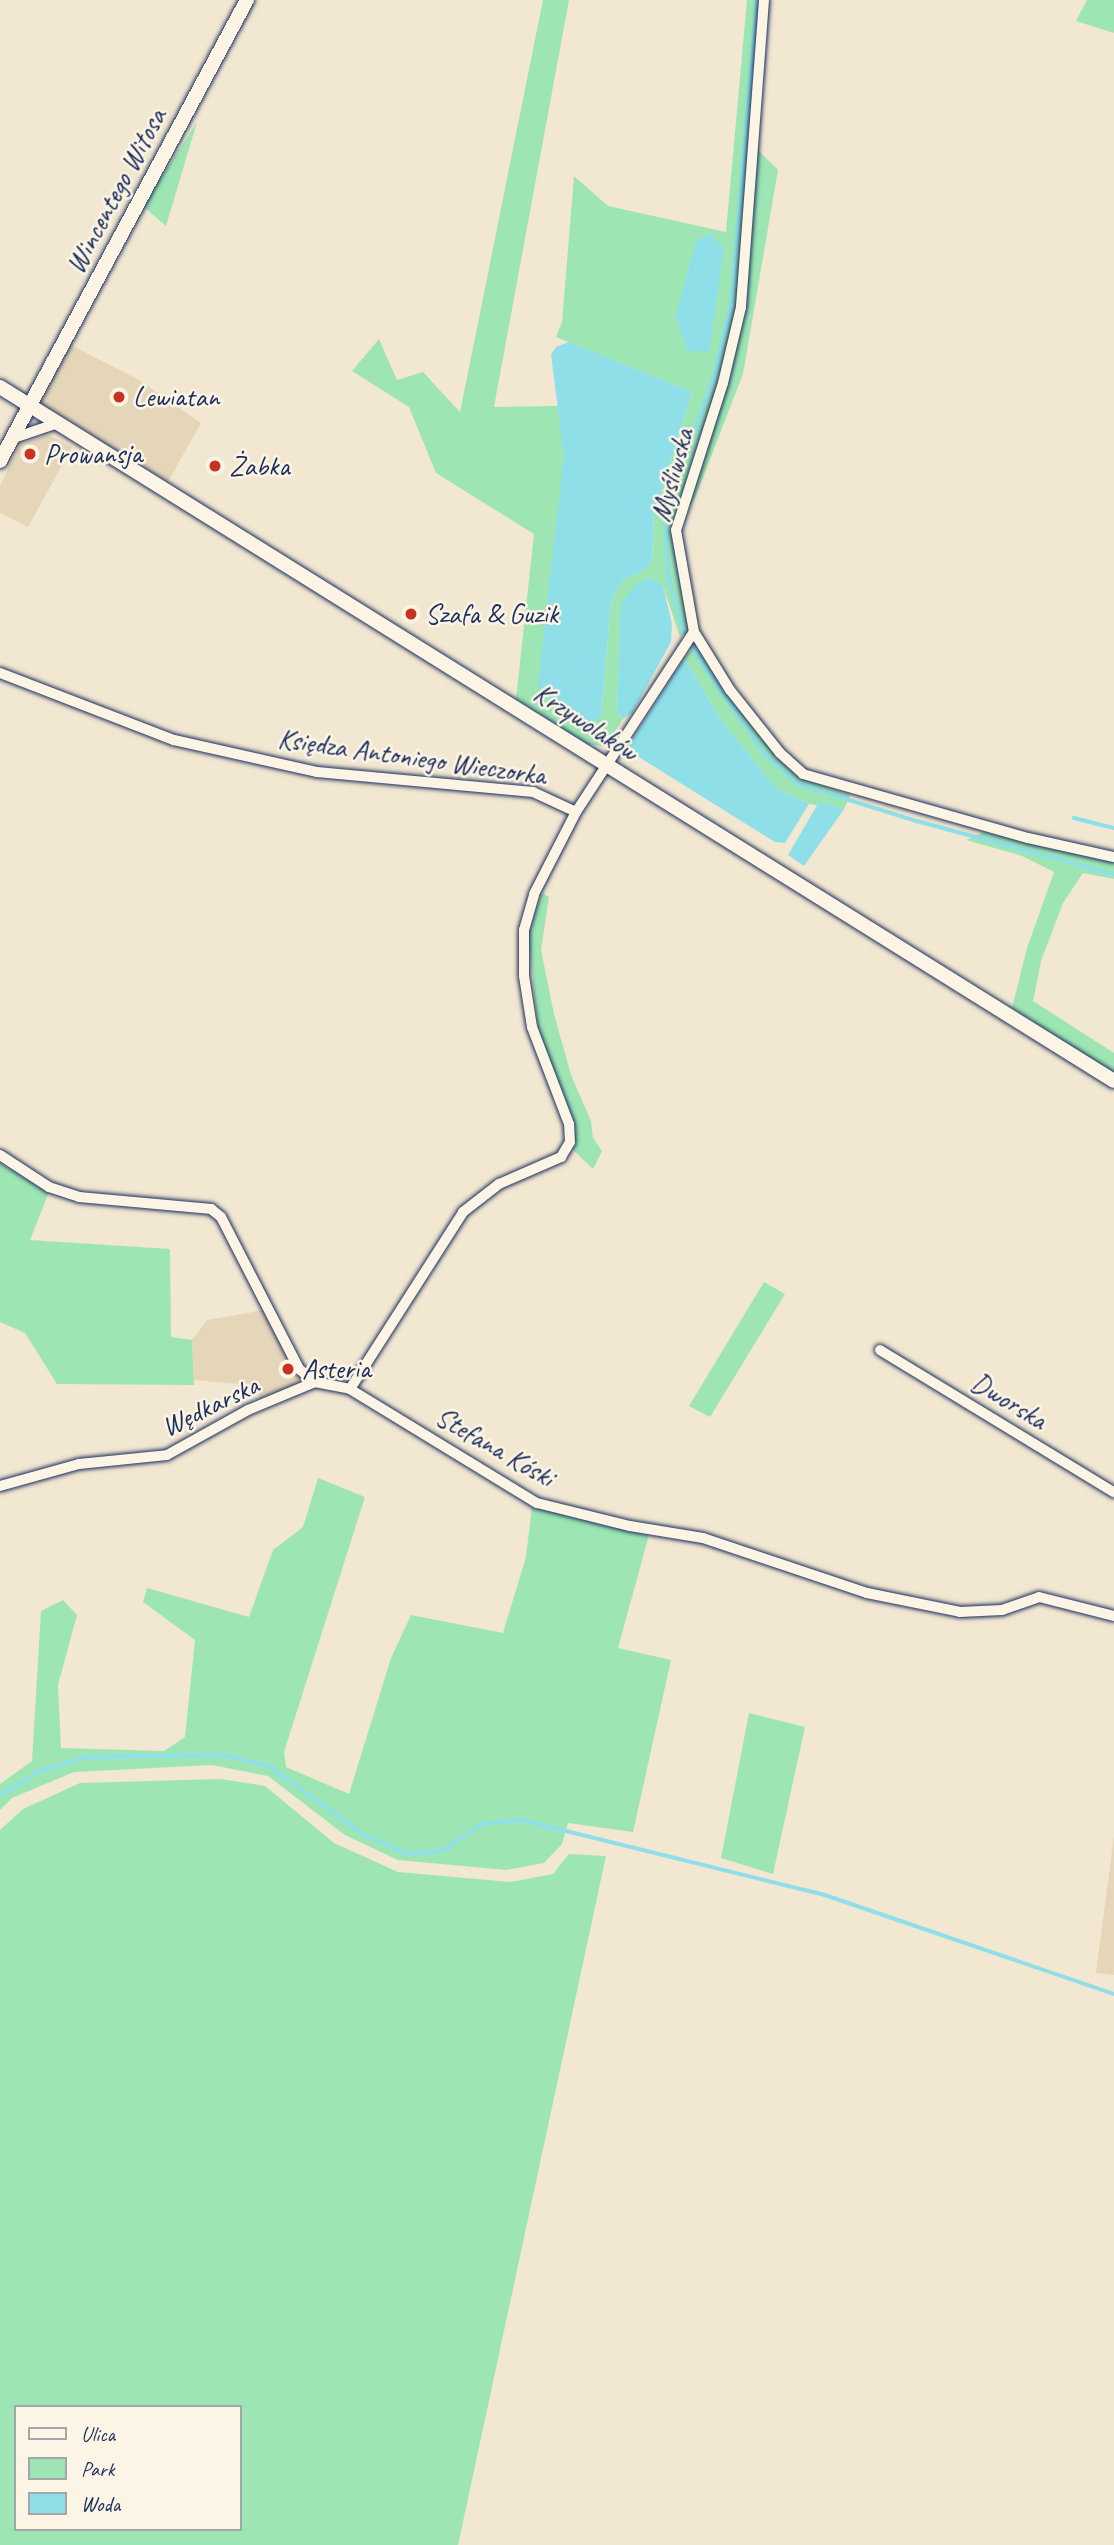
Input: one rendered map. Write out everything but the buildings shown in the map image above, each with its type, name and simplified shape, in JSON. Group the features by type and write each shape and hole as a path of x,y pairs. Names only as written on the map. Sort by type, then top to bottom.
{"street":[{"name":"Wincentego Witosa","path":"0,461 247,0"},
{"name":"Myśliwska","path":"764,0 741,307 723,383 677,530 694,632 730,690 780,753 803,774 1028,838 1114,857"},
{"name":"Krzywolaków","path":"0,387 1114,1081"},
{"path":"12,439 58,424"},
{"path":"350,1389 463,1212 499,1184 561,1157 570,1142 569,1124 532,1027 524,976 524,930 534,894 576,812 694,632"},
{"name":"Księdza Antoniego Wieczorka","path":"0,673 174,740 317,772 533,792 576,812"},
{"path":"0,1155 49,1187 79,1198 211,1209 222,1217 299,1369 315,1382"},
{"name":"Dworska","path":"880,1350 1114,1492"},
{"name":"Stefana Kóski","path":"315,1382 350,1389 537,1503 630,1526 703,1538 867,1593 960,1612 1002,1610 1039,1597 1114,1616"},
{"name":"Wędkarska","path":"0,1486 79,1464 167,1455 248,1410 315,1382"}],"shaded area":[{"path":"69,344 139,380 201,423 168,482 41,404"},
{"path":"49,435 72,447 28,527 0,513 0,486 20,444"},
{"path":"264,1310 306,1379 260,1400 258,1386 194,1380 192,1340 207,1320"},
{"path":"1114,1836 1114,1975 1096,1973"}],"green space":[{"path":"543,0 569,0 494,407 559,406 601,716 611,601 622,581 644,570 652,560 654,514 692,392 556,337 562,322 574,176 608,206 726,232 747,0 761,0 754,117 759,151 778,170 743,374 695,498 674,530 689,628 680,637 663,586 622,603 617,711 623,719 605,747 587,744 516,699 534,534 436,473 409,407 352,371 379,339 397,380 423,372 460,412"},
{"path":"1087,0 1114,0 1114,33 1076,21"},
{"path":"197,122 166,226 143,206"},
{"path":"697,644 802,778 850,795 844,809 809,804 776,788 723,723 684,658"},
{"path":"984,832 1114,861 1114,879 1083,873 1063,903 1041,961 1033,1001 1114,1053 1114,1073 1012,1008 1027,948 1054,872 1022,856 966,840"},
{"path":"542,893 549,897 541,950 554,1014 571,1075 591,1121 593,1138 602,1151 593,1169 571,1148 538,1027 528,933"},
{"path":"0,1163 49,1192 30,1240 170,1249 171,1337 192,1340 194,1385 57,1384 25,1333 0,1322"},
{"path":"764,1282 785,1294 710,1417 689,1406"},
{"path":"318,1478 365,1497 284,1752 286,1767 349,1794 391,1658 411,1615 503,1633 526,1557 532,1506 649,1535 618,1648 671,1660 633,1832 568,1823 562,1844 544,1863 506,1870 398,1860 345,1835 268,1776 212,1765 74,1772 12,1798 0,1810 0,1784 32,1761 41,1611 63,1600 77,1615 58,1685 61,1748 164,1751 185,1737 195,1640 143,1602 147,1588 249,1617 273,1550 303,1527"},
{"path":"749,1713 805,1727 773,1874 721,1858"},
{"path":"220,1779 265,1786 334,1843 398,1872 511,1882 553,1874 569,1854 606,1856 458,2545 0,2545 0,1830 23,1809 80,1783"}],"water":[{"path":"710,234 724,248 709,352 687,351 676,316 696,241"},
{"path":"569,342 692,392 654,514 652,560 644,570 622,581 611,601 601,716 588,724 545,697 538,684 564,455 551,355 556,347"},
{"path":"650,578 663,586 672,624 671,642 632,713 623,719 617,711 621,603 636,585"},
{"path":"684,658 723,723 776,788 809,804 785,843 775,842 626,749"},
{"path":"819,802 844,809 804,866 788,855"}],"waterway":[{"path":"684,633 668,577 665,516 714,376 731,305 757,0"},
{"path":"691,646 765,754 798,784 917,821 1114,874"},
{"path":"1074,818 1114,828"},
{"path":"0,1795 41,1771 87,1757 223,1755 269,1766 365,1835 407,1854 442,1851 482,1824 522,1820 825,1895 1114,1994"}],"place":[{"name":"Lewiatan","path":"119,397"},
{"name":"Prowansja","path":"30,454"},
{"name":"Żabka","path":"215,466"},
{"name":"Szafa & Guzik","path":"411,614"},
{"name":"Asteria","path":"288,1369"}]}
